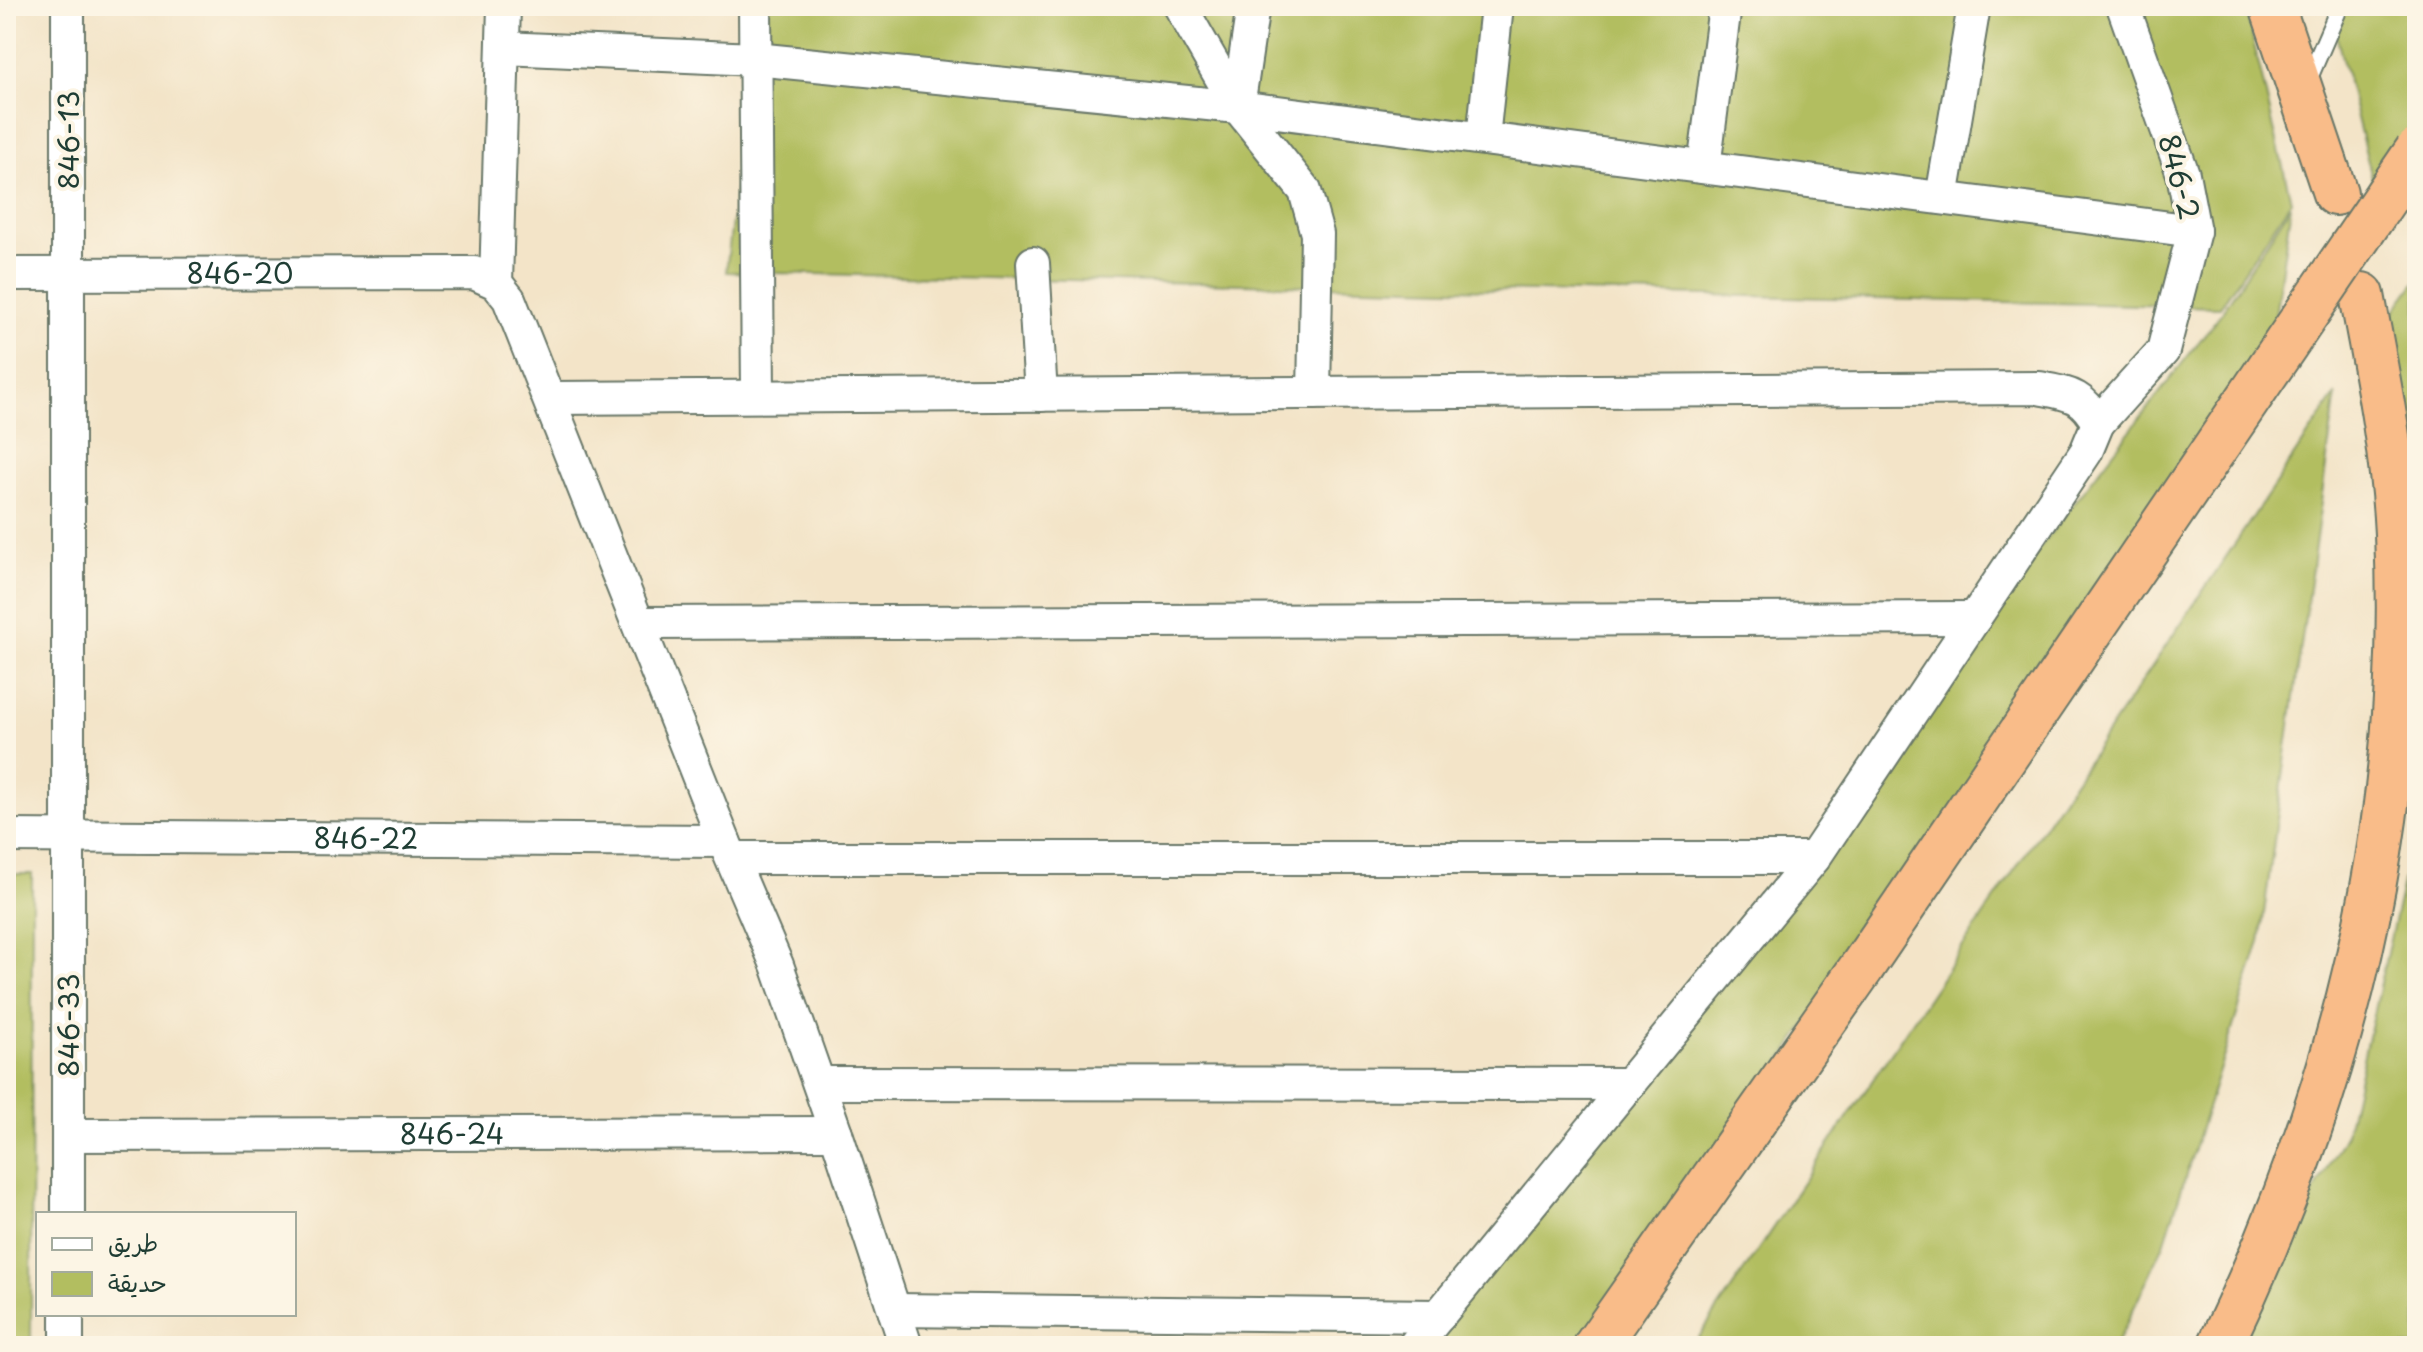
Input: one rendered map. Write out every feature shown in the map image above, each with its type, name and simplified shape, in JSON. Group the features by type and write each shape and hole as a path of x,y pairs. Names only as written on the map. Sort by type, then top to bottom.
{"highway":[{"path":"2272,6 2335,193"},
{"path":"1596,1346 1862,967 2417,151"},
{"path":"2220,1346 2251,1283 2299,1160 2340,1037 2371,913 2391,787 2400,660 2397,532 2384,406 2362,295"}],"street":[{"name":"846-13","path":"68,6 69,836"},
{"path":"504,6 485,278 509,299 777,965 906,1346"},
{"path":"755,6 758,396"},
{"path":"1180,6 1238,107 1305,191 1317,234 1314,393"},
{"path":"1238,107 1253,6"},
{"path":"1483,138 1497,6"},
{"path":"1704,167 1725,6"},
{"path":"1942,198 1974,6"},
{"name":"846-2","path":"1414,1346 1814,858 2086,452 2098,423 2163,351 2194,231 2183,174 2123,6"},
{"path":"503,48 755,59 1238,107 2194,231"},
{"path":"1033,263 1041,395"},
{"name":"846-20","path":"6,274 485,278"},
{"path":"550,398 2039,388 2068,393 2088,406 2098,423"},
{"path":"639,623 1975,618"},
{"name":"846-22","path":"6,836 728,849 1814,858"},
{"name":"846-33","path":"68,1212 69,836"},
{"path":"819,1083 1629,1084"},
{"name":"846-24","path":"68,1135 836,1133"},
{"path":"894,1310 1439,1316"},
{"path":"67,1316 67,1346"}],"lane":[{"path":"2302,93 2340,6"}],"green space":[{"path":"758,6 2245,6 2291,201 2220,307 726,272"},
{"path":"2329,6 2417,6 2417,145 2377,198"},
{"path":"2291,205 2271,345 1586,1346 1422,1346 2222,312"},
{"path":"2417,280 2417,1346 2230,1346 2346,1134 2414,834 2416,643 2388,320"},
{"path":"2336,394 2260,942 2164,1244 2116,1346 1693,1346"},
{"path":"6,874 32,874 31,1346 6,1346"}]}
